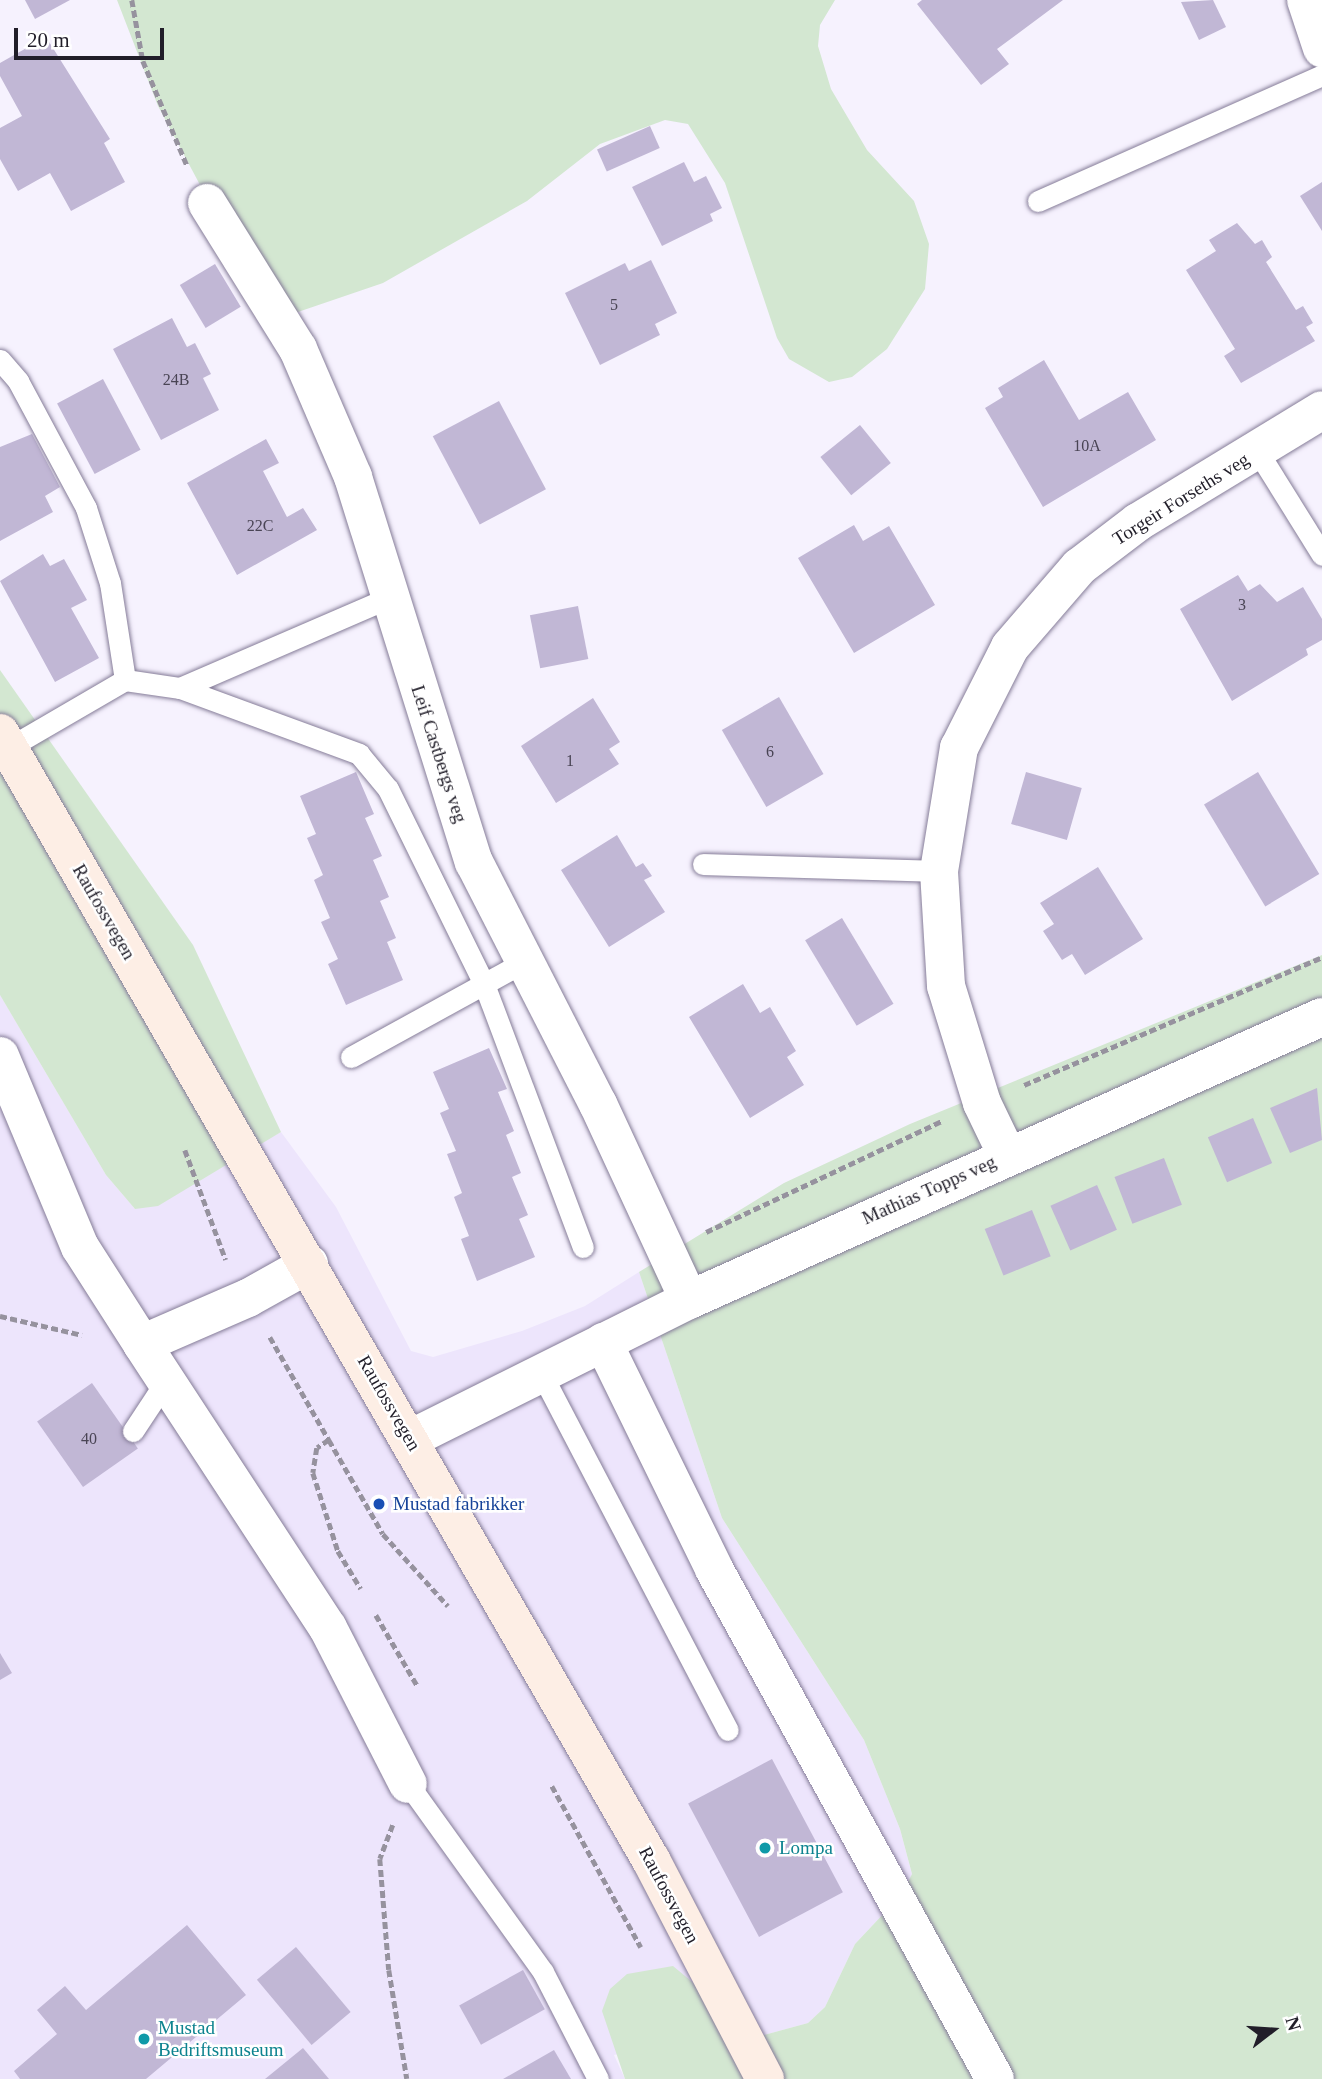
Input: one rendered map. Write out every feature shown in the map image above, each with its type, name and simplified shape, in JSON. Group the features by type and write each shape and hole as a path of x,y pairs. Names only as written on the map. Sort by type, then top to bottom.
{"main road":[{"name":"Raufossvegen","path":"4,741 309,1264 651,1860 765,2079"}],"street":[{"path":"1306,0 1322,48"},
{"name":"Leif Castbergs veg","path":"207,203 298,349 352,477 474,862 689,1300"},
{"name":"Torgeir Forseths veg","path":"1007,1155 982,1103 946,986 939,871 960,748 1010,647 1079,567 1138,522 1258,452 1322,410"},
{"name":"Mathias Topps veg","path":"410,1439 540,1371 689,1300 1007,1155 1322,1017"},
{"path":"0,1056 80,1247 328,1628 408,1784"},
{"path":"142,1344 248,1298 309,1264"},
{"path":"603,1342 714,1569 995,2079"}],"lane":[{"path":"1038,201 1322,75"},
{"path":"0,360 18,381 86,508 110,583 125,680"},
{"name":"Torgeir Forseths veg","path":"1258,452 1322,555"},
{"path":"180,688 390,597"},
{"path":"4,741 125,680 180,688 359,754 388,789 484,984 583,1247"},
{"path":"703,864 939,871"},
{"path":"351,1058 524,962"},
{"path":"540,1371 728,1730"},
{"path":"133,1431 166,1381"},
{"path":"408,1784 543,1972 598,2079"}],"path":[{"path":"132,0 143,61 170,134 207,203"},
{"path":"182,1142 218,1246 383,1534 431,1582 455,1616"},
{"path":"0,1316 27,1326"},
{"path":"329,1440 317,1448 316,1485 338,1550 365,1596"},
{"path":"372,1607 418,1687"},
{"path":"549,1782 642,1948"},
{"path":"407,2079 389,1970 380,1859 408,1784"}],"shaded area":[{"path":"0,995 106,1175 135,1209 281,1132 336,1207 411,1351 433,1357 522,1331 585,1306 639,1272 722,1518 864,1740 900,1829 912,1874 902,1894 855,1944 825,2007 808,2023 764,2035 744,2025 614,2055 625,2079 0,2079"}],"green space":[{"path":"117,0 835,0 820,25 818,46 831,89 867,150 914,201 929,244 925,289 887,349 852,377 829,382 789,359 777,338 725,183 688,124 665,120 600,144 527,201 383,283 295,313 257,292 158,106"},
{"path":"0,670 193,945 281,1132 158,1206 135,1209 106,1175 0,995"},
{"path":"1322,955 1322,2079 625,2079 602,2011 610,1989 627,1974 673,1966 744,2025 764,2035 808,2023 825,2007 855,1944 902,1894 912,1874 900,1829 864,1740 722,1518 639,1272 784,1183 910,1124"}],"building":[{"path":"25,0 70,0 35,19"},
{"path":"922,0 1063,0 997,49 1009,64 981,85 917,4"},
{"path":"1213,0 1226,27 1199,40 1181,2"},
{"path":"46,37 110,139 104,143 125,182 71,211 50,173 18,191 0,159 0,128 22,116 0,76 0,63"},
{"path":"650,126 660,148 607,172 597,150"},
{"path":"684,162 694,182 706,176 722,208 710,214 713,221 662,246 632,187"},
{"path":"1322,182 1322,231 1300,196"},
{"path":"1237,223 1255,244 1262,240 1272,257 1266,262 1296,310 1303,306 1313,323 1306,327 1315,341 1241,383 1224,356 1235,349 1186,270 1216,251 1209,240"},
{"path":"651,260 677,313 655,324 660,335 600,365 565,293 625,263 629,271"},
{"path":"215,264 241,307 206,328 180,285"},
{"path":"172,318 187,347 195,343 211,374 203,378 219,410 161,440 113,349"},
{"path":"1044,360 1079,420 1128,392 1156,440 1043,507 985,408 1003,397 998,388"},
{"path":"103,379 141,450 95,474 57,403"},
{"path":"499,401 546,489 480,525 433,436"},
{"path":"860,425 891,463 851,495 820,457"},
{"path":"32,434 60,487 45,496 53,512 0,541 0,447"},
{"path":"266,439 279,463 263,471 287,517 303,508 317,530 237,575 187,483"},
{"path":"854,525 863,541 889,526 935,605 854,653 798,558"},
{"path":"43,554 50,566 64,559 87,600 71,608 99,658 55,682 0,581"},
{"path":"1238,575 1248,591 1260,584 1277,602 1303,587 1322,619 1322,640 1306,649 1308,655 1232,701 1180,609"},
{"path":"578,606 588,659 540,668 530,615"},
{"path":"779,697 824,774 766,807 722,730"},
{"path":"593,698 620,742 609,749 619,764 556,803 521,746"},
{"path":"356,772 374,814 365,818 382,856 373,860 389,897 380,901 396,938 387,942 403,980 346,1005 328,964 338,959 321,922 330,918 314,880 323,875 307,838 316,834 300,796"},
{"path":"1026,772 1082,788 1067,840 1011,824"},
{"path":"1258,772 1319,874 1265,906 1204,804"},
{"path":"617,835 636,867 643,863 652,876 644,880 665,912 609,947 561,870"},
{"path":"1098,867 1143,939 1085,975 1072,954 1062,960 1043,931 1054,924 1040,903"},
{"path":"842,918 894,1004 857,1026 805,940"},
{"path":"743,984 760,1013 770,1007 796,1051 787,1057 804,1085 750,1118 689,1017"},
{"path":"489,1048 507,1089 498,1092 514,1131 506,1135 521,1173 512,1177 528,1215 519,1219 535,1257 477,1281 461,1239 469,1236 454,1197 462,1193 447,1154 456,1151 440,1113 449,1109 433,1072"},
{"path":"1317,1088 1322,1140 1290,1153 1270,1108"},
{"path":"1253,1118 1272,1163 1227,1182 1208,1137"},
{"path":"1164,1158 1182,1205 1132,1224 1115,1177"},
{"path":"1097,1185 1117,1230 1070,1251 1050,1206"},
{"path":"1032,1210 1051,1256 1003,1275 985,1229"},
{"path":"92,1383 138,1449 83,1487 37,1421"},
{"path":"0,1653 12,1673 0,1680"},
{"name":"Lompa","path":"772,1759 843,1892 759,1937 688,1804"},
{"path":"187,1925 246,1995 146,2079 20,2079 14,2071 57,2034 37,2010 65,1986 86,2010"},
{"path":"296,1947 351,2012 312,2045 257,1980"},
{"path":"523,1970 545,2009 481,2045 459,2005"},
{"path":"303,2048 329,2079 265,2079"},
{"path":"554,2050 571,2079 503,2079"}],"place":[{"name":"Mustad fabrikker","path":"379,1504"},
{"name":"Lompa","path":"765,1848"},
{"name":"Mustad Bedriftsmuseum","path":"144,2039"}]}
